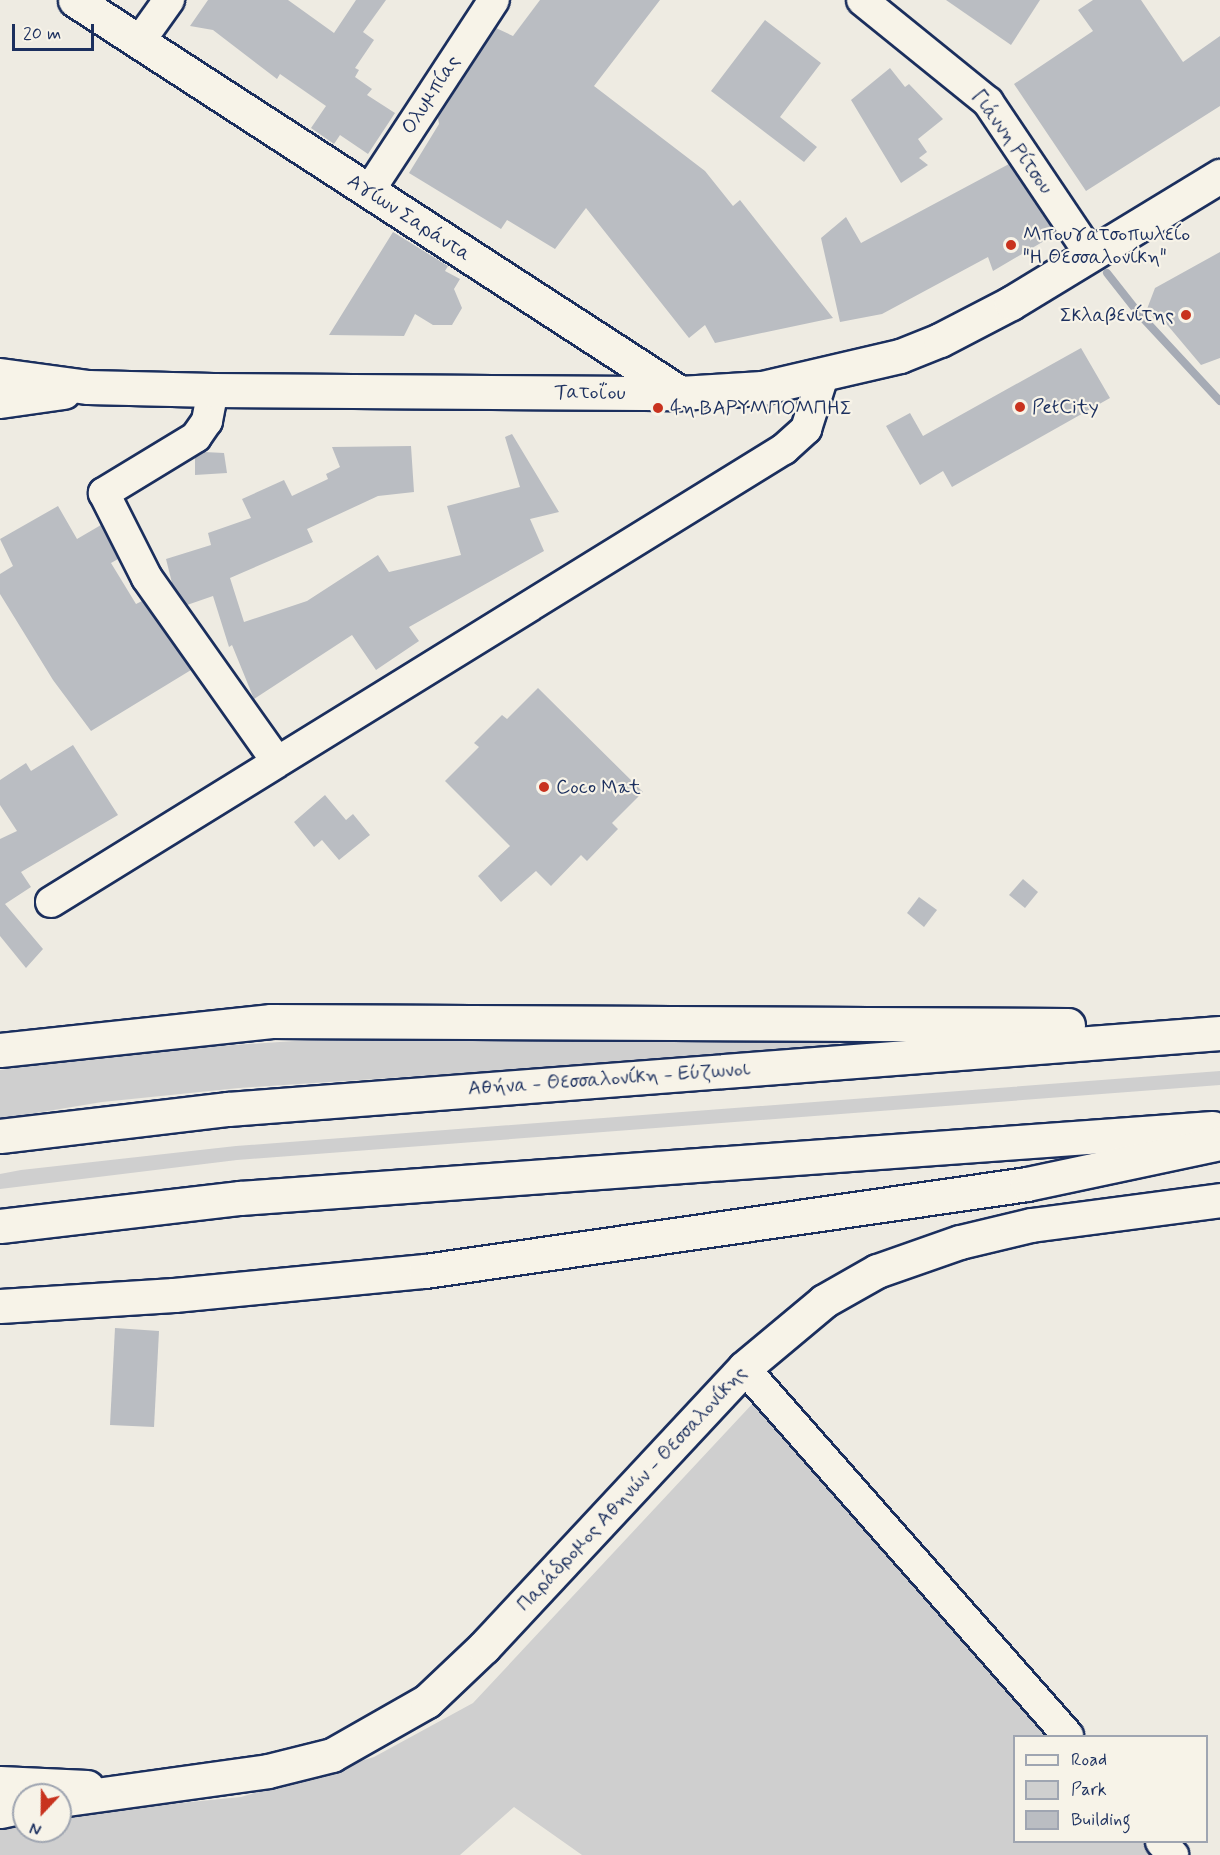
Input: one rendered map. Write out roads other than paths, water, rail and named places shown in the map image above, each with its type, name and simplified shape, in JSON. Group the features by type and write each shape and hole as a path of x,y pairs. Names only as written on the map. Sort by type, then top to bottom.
{"main road":[{"name":"Αγίων Σαράντα","path":"75,0 680,393"},
{"name":"Τατοΐου","path":"4,388 680,393 762,387 823,376 900,356 940,340 1011,303 1220,176"},
{"path":"0,1050 271,1021 1174,1025 1220,1032"},
{"path":"0,1028 52,1044"},
{"name":"Αθήνα - Θεσσαλονίκη - Εύζωνοι","path":"0,1136 228,1109 1220,1032"},
{"path":"0,1226 252,1197 1220,1127"},
{"path":"0,1306 174,1295 425,1271 1015,1186 1220,1143"},
{"name":"Παράδρομος Αθηνών - Θεσσαλονίκης","path":"72,1794 268,1771 332,1755 427,1701 484,1647 744,1368 825,1301 888,1267 960,1242 1031,1225 1220,1200"},
{"path":"0,1768 21,1783"}],"street":[{"path":"139,42 169,0"},
{"name":"Ολυμπίας","path":"369,191 494,0"},
{"name":"Γιάννη Ρίτσου","path":"862,0 988,102 1090,254"},
{"path":"51,902 276,760 784,448 806,429 823,376"},
{"path":"213,390 207,421 196,437 104,493 147,578 276,760"},
{"path":"744,1368 1066,1735"},
{"path":"1162,1843 1173,1855"}],"waterway":[{"path":"1107,273 1141,316 1220,401"}],"place":[{"name":"Μπουγατσοπωλείο \"Η Θεσσαλονίκη\"","path":"1011,245"},
{"name":"Σκλαβενίτης","path":"1186,315"},
{"name":"PetCity","path":"1020,407"},
{"name":"4η ΒΑΡΥΜΠΟΜΠΗΣ","path":"658,408"},
{"name":"Coco Mat","path":"544,787"}]}
